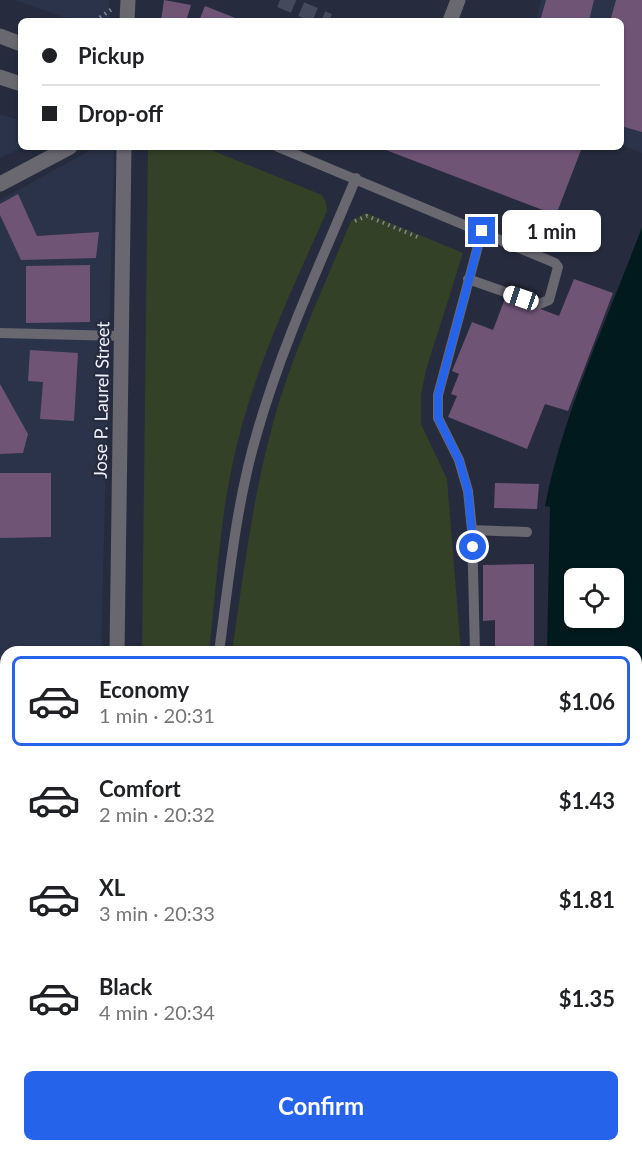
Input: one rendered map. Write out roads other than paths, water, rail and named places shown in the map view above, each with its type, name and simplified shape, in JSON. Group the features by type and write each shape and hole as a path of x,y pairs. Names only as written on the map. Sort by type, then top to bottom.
{"street":[{"path":"127,18 128,0"},
{"path":"451,18 458,0"},
{"path":"0,36 18,43"},
{"path":"0,77 18,83"},
{"path":"0,184 64,150"},
{"name":"Jose P. Laurel Street","path":"117,646 124,150"}],"lane":[{"path":"286,150 555,263 558,272 549,300 539,304 468,279"},
{"path":"220,646 237,517 256,434 281,355 356,178"},
{"path":"475,646 472,530 468,491 459,460 438,418 438,395 482,231"},
{"path":"0,333 121,336"},
{"path":"472,530 527,532"}],"tunnel":[{"path":"280,0 322,18"}]}
